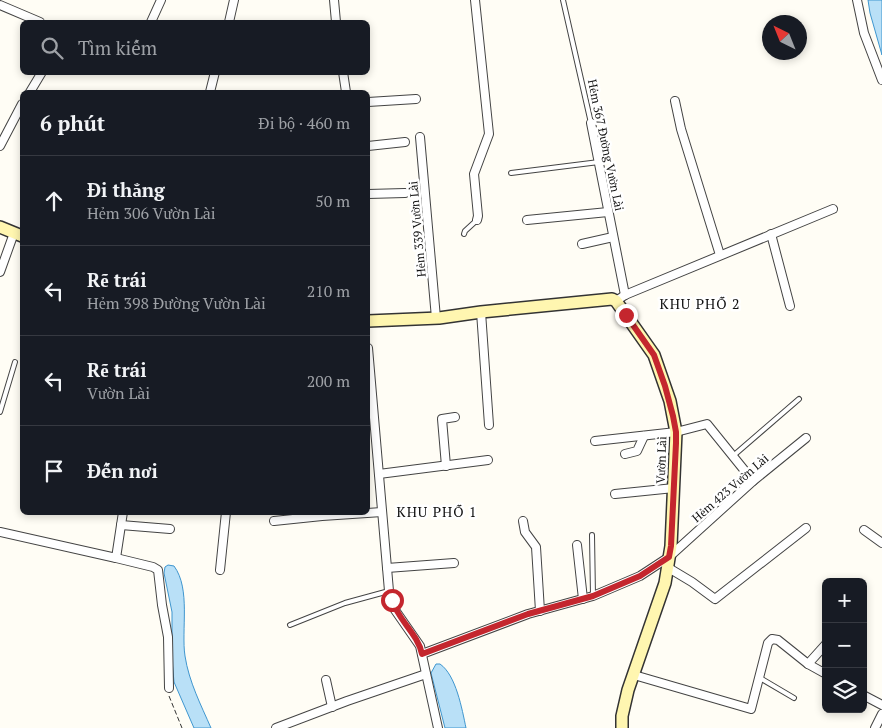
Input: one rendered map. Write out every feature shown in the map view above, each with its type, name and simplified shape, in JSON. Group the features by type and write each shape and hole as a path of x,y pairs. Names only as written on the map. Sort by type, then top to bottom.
{"main road":[{"path":"0,227 18,234"},
{"path":"370,321 436,318 621,298"},
{"name":"Vườn Lài","path":"621,298 654,355 670,401 676,432 671,546 661,597 625,703 622,728"}],"street":[{"path":"152,20 161,0"},
{"path":"229,20 234,0"},
{"path":"334,0 336,20"},
{"path":"475,0 490,134 474,174 477,220"},
{"path":"857,0 864,32 882,80"},
{"path":"0,5 35,20"},
{"path":"31,90 40,75"},
{"path":"212,90 215,75"},
{"path":"343,75 346,90"},
{"path":"370,102 416,99"},
{"path":"676,101 681,129 720,255"},
{"path":"0,146 20,108"},
{"name":"Hẻm 367 Đường Vườn Lài","path":"591,123 613,237 621,298"},
{"name":"Hẻm 339 Vườn Lài","path":"420,137 436,318"},
{"path":"370,146 406,142"},
{"path":"370,194 405,193"},
{"path":"621,298 833,209"},
{"path":"527,220 608,212"},
{"path":"0,272 18,234"},
{"path":"772,236 790,306"},
{"path":"582,244 613,237"},
{"path":"481,312 488,425"},
{"path":"370,373 388,591 395,610 420,646 438,728"},
{"path":"446,466 442,419 455,417"},
{"path":"595,441 676,432 708,424 753,481"},
{"path":"625,454 637,451 644,436"},
{"name":"Hẻm 423 Vườn Lài","path":"422,654 540,611 593,596 668,562 753,481 806,438"},
{"path":"379,474 488,460"},
{"path":"370,461 377,461"},
{"path":"616,494 674,488"},
{"path":"370,513 382,512"},
{"path":"116,558 123,515"},
{"path":"220,570 226,515"},
{"path":"274,521 337,515"},
{"path":"523,521 525,532 536,547 540,611"},
{"path":"121,525 170,529"},
{"path":"668,562 715,599 806,528"},
{"path":"864,530 882,543"},
{"path":"0,532 153,566 158,570 168,636 169,688"},
{"path":"577,545 583,598"},
{"path":"387,568 454,563"},
{"path":"634,674 751,709 768,644 772,639 778,640 808,664 822,672"},
{"path":"808,664 822,648"},
{"path":"276,728 426,674"},
{"path":"326,680 332,707"},
{"path":"867,697 882,705"},
{"path":"875,728 882,714"}],"lane":[{"name":"Hẻm 367 Đường Vườn Lài","path":"563,0 591,123"},
{"path":"512,173 599,162"},
{"path":"464,234 477,220"},
{"path":"0,412 15,362"},
{"path":"733,456 799,399"},
{"path":"592,535 593,596"},
{"path":"290,625 344,604 388,591"},
{"path":"760,678 794,698"}],"path":[{"path":"169,688 171,702 182,728"}],"water":[{"path":"868,0 882,0 882,55 870,13"},
{"path":"168,565 174,566 182,586 184,598 184,646 187,666 211,728 194,728 174,682 172,612 164,573 165,567"},
{"path":"436,664 440,664 446,669 454,684 466,728 445,728 431,673"}],"district":[{"name":"KHU PHỐ 2","path":"700,303"},
{"name":"KHU PHỐ 1","path":"437,511"}],"route":[{"path":"392,600 395,610 420,646 422,654 528,614 593,596 640,576 669,557 676,432 670,401 654,355 626,315"}]}
